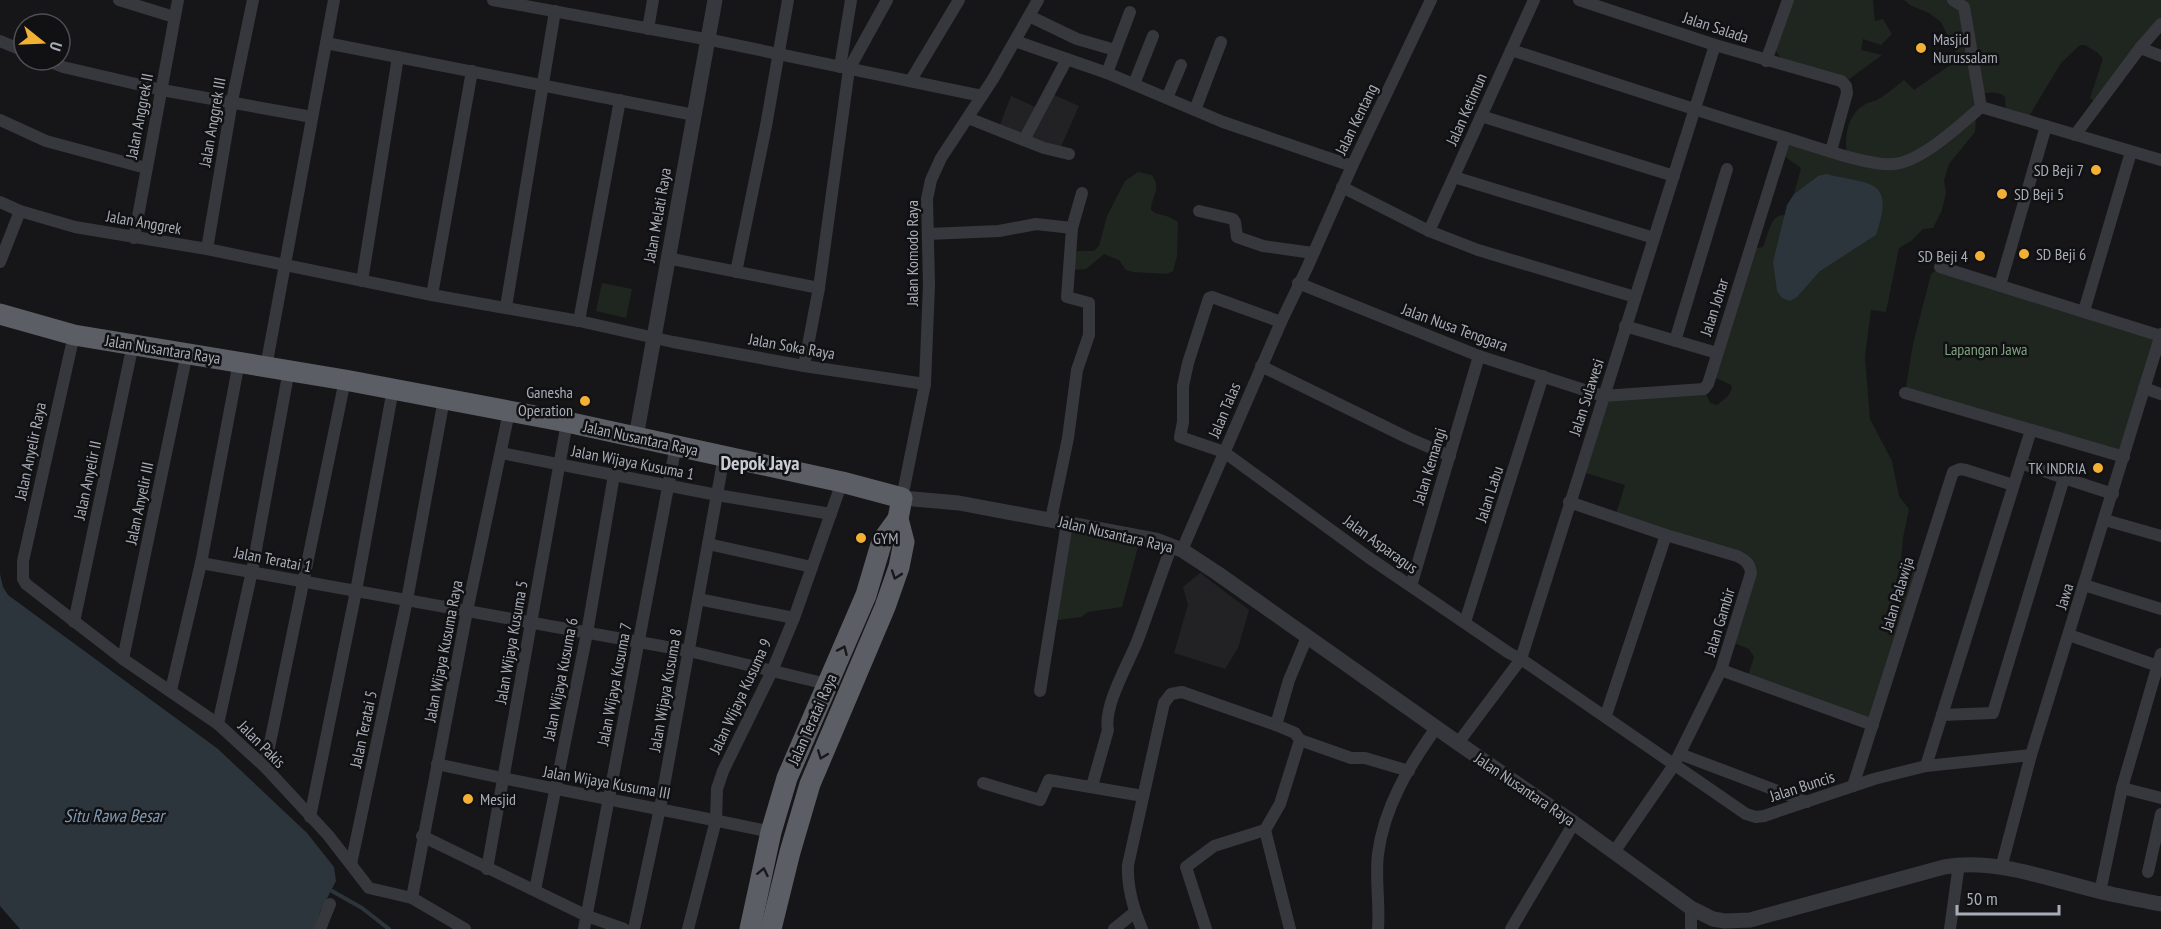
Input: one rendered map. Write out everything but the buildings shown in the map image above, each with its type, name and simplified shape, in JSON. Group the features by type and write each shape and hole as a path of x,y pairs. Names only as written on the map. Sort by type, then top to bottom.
{"highway":[{"name":"Jalan Nusantara Raya","path":"0,314 74,335 345,380 636,436 842,482 902,498"},
{"name":"Jalan Teratai Raya","path":"750,929 771,832 787,778 866,595 882,541 898,519 902,498"},
{"name":"Jalan Teratai Raya","path":"771,929 810,784 885,607 899,567 904,542 898,519"}],"street":[{"path":"119,0 174,17"},
{"name":"Jalan Anggrek II","path":"134,238 178,0"},
{"name":"Jalan Anggrek III","path":"207,249 232,101 253,0"},
{"path":"266,367 334,0"},
{"path":"648,29 653,0"},
{"name":"Jalan Melati Raya","path":"636,436 715,0"},
{"path":"736,272 766,126 788,0"},
{"path":"804,366 819,288 851,0"},
{"path":"845,68 887,0"},
{"path":"911,80 958,0"},
{"name":"Jalan Komodo Raya","path":"902,498 925,384 929,320 927,200 931,180 941,158 982,96 1038,0"},
{"name":"Jalan Kentang","path":"1298,284 1431,0"},
{"name":"Jalan Ketimun","path":"1429,231 1534,0"},
{"name":"Jalan Salada","path":"1579,0 1715,45 1844,84 1847,93 1831,151"},
{"path":"1766,61 1788,0"},
{"path":"1953,0 1964,7 1981,107"},
{"path":"500,1 911,80 982,96"},
{"path":"506,307 555,11"},
{"path":"1107,73 1130,12"},
{"path":"1029,16 1077,39 1115,50"},
{"path":"2075,135 2140,48 2161,24"},
{"path":"1134,84 1153,36"},
{"path":"1015,41 1107,73 1258,135 1352,166"},
{"path":"1195,110 1221,42"},
{"path":"326,43 694,115"},
{"name":"Jalan Sulawesi","path":"1458,743 1521,659 1715,45"},
{"path":"2140,48 2161,56"},
{"path":"1511,50 1785,138 1874,163 1897,164 1927,149 1981,107"},
{"path":"362,281 398,57"},
{"path":"1024,140 1067,59"},
{"path":"1167,98 1181,65"},
{"path":"72,70 162,90 312,117"},
{"path":"432,295 472,71"},
{"path":"579,321 620,100"},
{"path":"1981,107 2161,160"},
{"path":"1481,116 1674,176"},
{"path":"968,118 1044,148 1069,154"},
{"path":"0,120 46,141 146,168"},
{"path":"2000,285 2046,126"},
{"name":"Jalan Johar","path":"1604,396 1704,389 1708,384 1785,138"},
{"path":"2084,312 2131,152"},
{"path":"1675,341 1727,169"},
{"path":"1454,177 1654,238"},
{"path":"1342,187 1429,231 1478,250 1635,297"},
{"path":"1051,519 1068,438 1077,370 1089,335 1089,303 1067,297 1072,228 1082,193"},
{"name":"Jalan Anggrek","path":"0,202 20,211 75,227 207,249 432,295 506,307"},
{"path":"0,262 20,211"},
{"path":"1198,211 1233,219 1238,237 1263,246 1313,253"},
{"path":"928,234 999,231 1036,224 1072,228"},
{"path":"667,258 819,288"},
{"path":"1940,267 2161,335"},
{"name":"Jalan Talas","path":"1092,786 1108,730 1110,709 1137,641 1177,547 1224,452 1298,284"},
{"name":"Jalan Nusa Tenggara","path":"1298,284 1479,356 1604,396"},
{"name":"Jalan Asparagus","path":"1281,322 1212,297 1207,300 1183,386 1183,422 1180,436 1224,452 1411,586 1521,659"},
{"name":"Jalan Soka Raya","path":"506,307 804,366 925,384"},
{"path":"1625,326 1717,353"},
{"name":"Jalan Anyelir Raya","path":"74,335 22,572 23,579 30,589 74,622"},
{"name":"Jawa","path":"2001,868 2031,755 2161,335"},
{"name":"Jalan Anyelir II","path":"74,622 133,344"},
{"name":"Jalan Anyelir III","path":"123,659 187,353"},
{"name":"Jalan Kemangi","path":"1411,586 1479,356"},
{"path":"171,690 201,562 239,362"},
{"path":"1261,366 1408,438 1450,456"},
{"path":"218,724 252,571 289,370"},
{"name":"Jalan Labu","path":"1465,622 1543,376"},
{"path":"265,767 345,380"},
{"path":"2144,388 2161,394"},
{"path":"310,817 356,591 393,389"},
{"path":"1905,393 2124,458"},
{"name":"Jalan Teratai 5","path":"351,864 407,600 444,399"},
{"name":"Jalan Wijaya Kusuma Raya","path":"412,898 422,836 467,611 510,412"},
{"name":"Jalan Wijaya Kusuma 5","path":"487,869 567,422"},
{"path":"1926,766 2031,429"},
{"name":"Jalan Wijaya Kusuma 7","path":"585,923 675,445"},
{"name":"Jalan Wijaya Kusuma 1","path":"501,453 717,495 831,514"},
{"name":"Jalan Wijaya Kusuma 8","path":"634,929 660,808 724,456"},
{"path":"2020,463 2113,494"},
{"name":"Jalan Palawija","path":"1853,786 1953,472 1957,469 1966,470 2013,485"},
{"name":"Jalan Wijaya Kusuma 6","path":"535,890 586,633 614,474"},
{"path":"1942,715 1993,713 2064,478"},
{"name":"Jalan Wijaya Kusuma 9","path":"688,929 717,820 717,789 723,771 772,671 794,618 842,482"},
{"name":"Jalan Nusantara Raya","path":"902,498 959,503 1051,519 1124,533 1177,547 1574,823 1691,908 1713,919 1750,920 1959,864 1986,865 2161,904"},
{"name":"Jalan Gambir","path":"1569,502 1737,556 1744,559 1750,566 1751,573 1721,670 1677,760 1614,852"},
{"path":"2105,520 2161,536"},
{"path":"1040,691 1067,523"},
{"path":"1606,715 1666,535"},
{"path":"708,544 812,567"},
{"name":"Jalan Teratai 1","path":"201,562 689,651 827,684"},
{"path":"2084,585 2161,609"},
{"path":"698,599 794,618"},
{"name":"Jalan Pakis","path":"74,622 123,659 218,724 265,767 328,835 369,888 412,898"},
{"path":"2069,635 2160,662 2122,788 2100,892"},
{"path":"1276,726 1289,680 1307,637"},
{"name":"Jalan Buncis","path":"1521,659 1677,760 1751,816 1764,816 1853,786 1926,766 2031,755"},
{"path":"1721,670 1874,725"},
{"path":"1142,929 1127,880 1164,703 1171,694 1182,692 1295,733 1300,740 1351,758 1365,758 1409,771"},
{"path":"1378,929 1378,854 1387,812 1436,728"},
{"path":"1206,929 1186,867 1214,846 1265,830 1280,804 1300,740"},
{"path":"1677,760 1807,802"},
{"name":"Jalan Wijaya Kusuma III","path":"437,764 771,832"},
{"path":"983,783 1040,800 1049,780 1143,796"},
{"path":"2122,788 2161,798"},
{"path":"2148,872 2161,814"},
{"path":"1511,929 1574,823"},
{"path":"1265,830 1290,929"},
{"path":"422,836 535,890 585,923 624,929"},
{"path":"1950,929 1959,864"},
{"path":"412,898 465,929"},
{"path":"320,929 330,904"},
{"path":"1691,908 1691,929"},
{"path":"1114,929 1135,912"}],"shaded area":[{"path":"1050,93 1079,106 1060,149 998,130 1011,96 1042,110"},
{"path":"1200,573 1249,610 1238,648 1225,669 1174,653 1188,605 1183,587"}],"green space":[{"path":"1788,0 1873,0 1875,21 1883,19 1892,34 1881,45 1863,39 1861,50 1882,55 1848,80 1789,67 1775,50"},
{"path":"1904,0 2161,0 2161,24 2096,103 2090,98 2103,59 2085,45 2080,45 2061,63 2026,121 2006,115 2005,97 1999,93 1978,94 1975,132 1949,164 1944,180 1946,193 1942,210 1933,228 1923,229 1911,241 1899,248 1886,312 1871,310 1865,357 1870,419 1892,461 1899,496 1909,509 1901,559 1920,575 1873,725 1747,679 1754,657 1749,649 1729,641 1750,566 1615,517 1625,485 1579,471 1603,396 1704,389 1710,403 1717,405 1728,396 1732,389 1731,385 1710,375 1751,246 1763,247 1770,226 1776,218 1785,215 1774,262 1819,272 1876,235 1818,176 1794,194 1801,168 1780,153 1785,138 1847,155 1848,127 1858,109 1880,98 1904,80 1914,90 1956,61 1957,55 1941,22"},
{"path":"1138,172 1152,175 1155,180 1156,189 1151,210 1172,218 1178,223 1177,256 1173,271 1167,274 1133,272 1126,270 1119,260 1104,254 1086,269 1074,270 1075,253 1094,251 1099,246 1107,216 1125,181"},
{"name":"Lapangan Jawa","path":"1940,267 2161,336 2124,457 1905,393 1913,344 1931,274"},
{"path":"602,283 632,289 626,318 596,311"},
{"path":"1067,523 1141,536 1122,607 1052,621"}],"water":[{"path":"1826,174 1867,183 1881,194 1883,203 1876,235 1819,272 1797,297 1790,301 1782,298 1777,291 1773,262 1787,205 1794,194 1818,176"},
{"name":"Situ Rawa Besar","path":"0,574 3,587 8,595 218,749 307,833 334,867 336,881 320,912 316,929 20,929 0,906"}],"waterway":[{"path":"332,891 362,908 389,929"}],"place":[{"name":"Masjid Nurussalam","path":"1921,48"},
{"name":"SD Beji 7","path":"2096,170"},
{"name":"SD Beji 5","path":"2002,194"},
{"name":"SD Beji 6","path":"2024,254"},
{"name":"SD Beji 4","path":"1980,256"},
{"name":"Ganesha Operation","path":"585,401"},
{"name":"TK INDRIA","path":"2098,468"},
{"name":"GYM","path":"861,538"},
{"name":"Mesjid","path":"468,799"}],"district":[{"name":"Depok Jaya","path":"760,463"}]}
